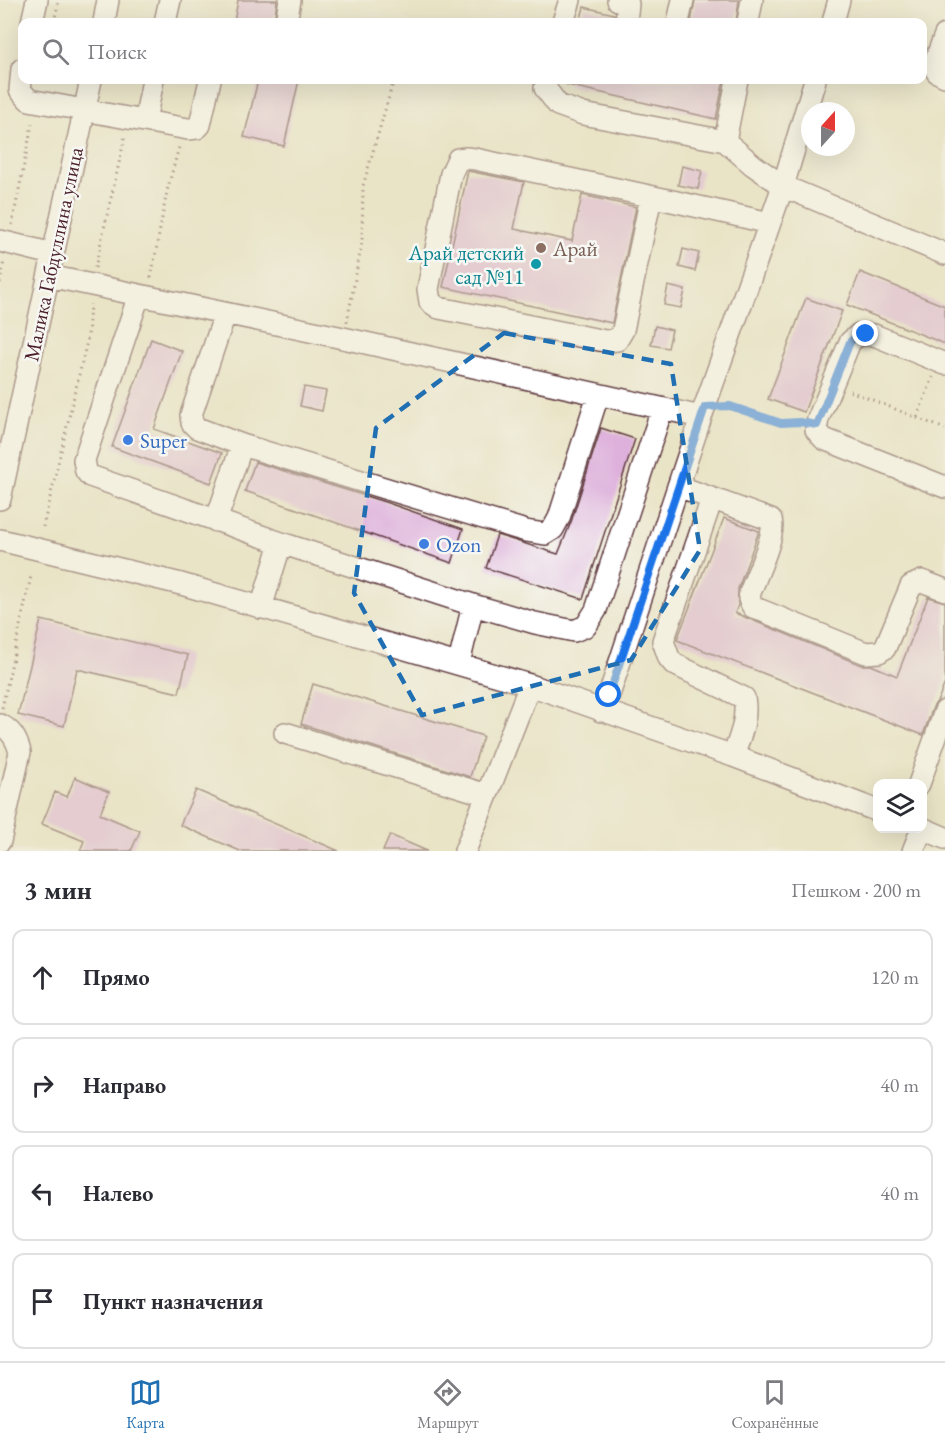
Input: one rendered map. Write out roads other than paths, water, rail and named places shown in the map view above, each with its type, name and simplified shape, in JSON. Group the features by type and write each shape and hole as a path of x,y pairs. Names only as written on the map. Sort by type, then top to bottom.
{"street":[{"path":"33,18 37,0"},
{"path":"105,18 108,0"},
{"path":"166,18 170,0"},
{"path":"287,18 290,0"},
{"path":"564,18 570,0"},
{"path":"618,0 628,4 626,18"},
{"path":"679,18 683,0"},
{"path":"749,18 752,0"},
{"path":"833,18 839,0"},
{"path":"945,35 934,64 937,72 945,76"},
{"path":"21,84 20,90 29,100 189,129 200,125 209,84"},
{"name":"Малика Габдуллина улица","path":"0,499 90,84"},
{"path":"145,121 152,84"},
{"path":"546,84 545,88 558,105 583,114 725,141 783,186 945,254"},
{"path":"725,141 736,84"},
{"path":"601,711 609,695 703,412 783,186 814,84"},
{"path":"651,196 623,330 617,340 605,341 440,308 430,302 428,289 451,174 458,159 475,159 651,196 769,223"},
{"path":"4,242 53,254"},
{"path":"49,276 662,409 703,412"},
{"path":"143,296 84,460 86,471 95,479 281,543 535,623 574,631 586,626 596,610 662,409"},
{"path":"225,314 191,415 192,423 196,428 242,446 526,531 545,534 553,529 559,518 598,395"},
{"path":"942,363 874,335 859,334 850,342 817,425 819,435 824,439 945,487"},
{"path":"216,521 242,446"},
{"path":"678,486 771,520 774,525 750,593 750,603 753,607 866,653 879,652 885,648 911,586 922,581 945,590"},
{"path":"712,500 663,642 674,664 744,698 746,707 744,726 733,756"},
{"path":"0,540 170,582 459,663 530,685 733,756 873,809"},
{"path":"261,608 281,543"},
{"path":"459,663 473,604"},
{"path":"465,851 530,685"},
{"path":"922,779 936,759 945,711"},
{"path":"0,725 13,734 20,752 0,841"},
{"path":"285,732 487,795"},
{"path":"927,830 945,838"},
{"path":"913,851 920,833"}],"place":[{"name":"Арай","path":"541,248"},
{"name":"Арай детский сад №11","path":"536,264"},
{"name":"Super","path":"128,440"},
{"name":"Ozon","path":"424,544"}]}
